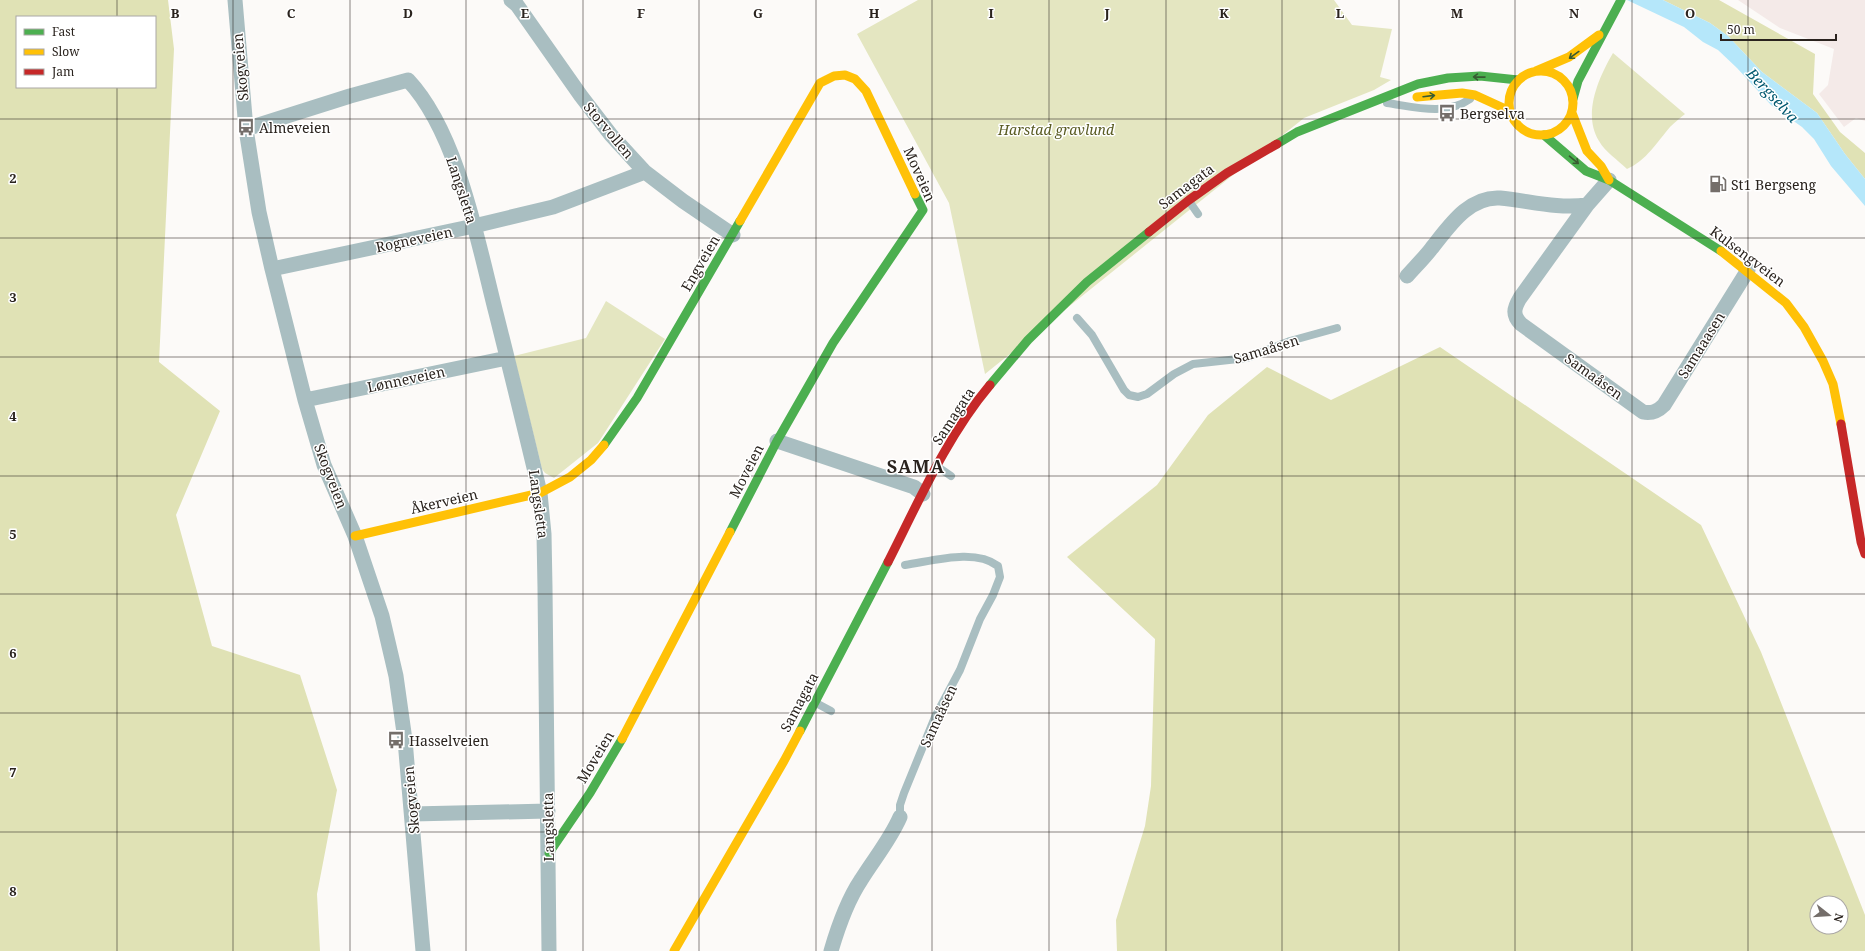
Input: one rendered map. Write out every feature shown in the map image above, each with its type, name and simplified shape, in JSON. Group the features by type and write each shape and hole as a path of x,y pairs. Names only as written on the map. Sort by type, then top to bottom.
{"main road":[{"path":"1605,31 1571,58 1558,64 1526,74 1518,80 1512,89 1509,100 1510,111 1519,127 1535,135 1544,135 1553,133 1568,121 1572,113 1573,99 1578,81 1605,31 1621,0"},
{"path":"1536,71 1546,71 1556,74 1570,89 1573,99"},
{"name":"Engveien","path":"540,493 570,478 591,460 608,441 637,398 820,83 841,74 849,75 855,78 866,91 873,106"},
{"name":"Samagata","path":"674,951 733,851 815,702 937,467 975,403 1028,340 1087,282 1189,200 1227,173 1291,135 1323,120 1376,102 1418,84 1448,78 1480,76 1518,80"},
{"name":"Samagata","path":"1376,102 1462,92 1476,95 1510,111"},
{"name":"Moveien","path":"549,853 590,793 629,728 777,441 833,343 923,210 873,106"},
{"name":"Kulsengveien","path":"1572,113 1577,128 1588,151 1601,166 1609,180"},
{"name":"Kulsengveien","path":"1544,135 1586,171 1609,180 1731,258 1748,270 1786,303 1804,327 1833,384 1846,448 1861,542 1865,554"},
{"name":"Åkerveien","path":"355,536 540,493"}],"street":[{"name":"Skogveien","path":"235,0 246,129 259,212 272,269 305,400 324,465 355,536 382,616 396,676 405,740 423,951"},
{"name":"Storvollen","path":"511,0 517,5 611,135 645,172 683,201 733,235"},
{"name":"Langsletta","path":"246,129 350,96 408,80 419,92 430,109 457,172 474,226 540,493 544,534 549,951"},
{"name":"Rogneveien","path":"272,269 474,226 553,207 645,172"},
{"name":"Samaåsen","path":"1609,180 1587,204 1520,298 1515,307 1514,314 1521,324 1643,412 1649,413"},
{"path":"1407,276 1456,218 1472,205 1498,198 1549,206 1570,207 1587,204"},
{"name":"Samaaasen","path":"1649,413 1664,405 1748,270"},
{"name":"Lønneveien","path":"305,400 507,358"},
{"path":"777,441 914,487 923,494"},
{"path":"412,814 548,811"},
{"name":"Samaåsen","path":"831,951 849,901 860,881 893,834 900,817"}],"lane":[{"path":"1376,102 1438,110 1460,106 1476,95"},
{"path":"1189,200 1198,214"},
{"name":"Samaåsen","path":"1076,318 1092,335 1124,390 1129,395 1138,397 1148,394 1174,374 1193,364 1247,358 1290,341 1337,328"},
{"path":"937,467 951,476"},
{"name":"Samaåsen","path":"900,817 900,805 904,793 930,731 960,670 980,619 993,595 1000,577 998,566 991,560 978,556 965,556 905,565"},
{"path":"815,702 831,711"}],"shaded area":[{"path":"1738,0 1865,0 1865,121 1856,118 1844,127 1819,94 1828,85 1834,49 1780,28"}],"green space":[{"path":"0,0 168,0 174,49 159,362 220,411 176,515 212,646 300,675 337,790 317,894 320,951 0,951"},
{"name":"Harstad gravlund","path":"918,0 1334,0 1352,25 1392,29 1380,77 1391,80 1374,90 1304,118 985,374 949,203 857,34"},
{"path":"1663,0 1719,0 1815,54 1813,94 1840,132 1865,153 1865,179 1845,154 1817,113 1762,72 1728,36 1710,23"},
{"path":"1613,53 1685,114 1670,127 1646,156 1627,169 1608,152 1599,141 1594,130 1592,119 1594,96"},
{"path":"606,301 665,339 598,443 554,478 545,473 542,469 514,356 586,338"},
{"path":"1440,347 1701,525 1761,652 1865,915 1865,951 1117,951 1116,920 1145,826 1151,786 1155,639 1067,557 1157,485 1208,415 1267,367 1331,400"}],"water":[{"path":"1627,0 1663,0 1710,23 1728,36 1762,72 1817,113 1845,154 1865,179 1865,206 1831,166 1814,139 1802,127 1771,105 1718,50 1703,42 1684,27"}],"traffic: fast":[{"path":"1573,99 1578,81 1621,0"},
{"path":"1277,144 1297,132 1418,84 1448,78 1480,76 1518,80"},
{"path":"1544,135 1586,171 1609,180 1721,251"},
{"path":"730,532 777,441 833,343 923,210 915,194"},
{"path":"604,445 637,398 740,221"},
{"path":"990,385 1028,340 1087,282 1149,232"},
{"path":"800,731 888,562"},
{"path":"549,853 590,793 622,739"}],"traffic: slow":[{"path":"1536,71 1569,57 1599,35"},
{"path":"1535,71 1547,71 1564,80 1571,91 1573,103 1571,115 1564,126 1547,135 1535,135 1523,130 1514,121 1509,109 1509,97 1514,85 1523,76 1535,71"},
{"path":"740,221 820,83 834,76 845,75 855,79 866,91 915,194"},
{"path":"1417,97 1462,93 1475,95 1510,111"},
{"path":"1572,113 1587,151 1601,166 1609,180"},
{"path":"1721,251 1786,303 1804,327 1823,361 1833,384 1841,424"},
{"path":"355,536 540,493 570,477 591,460 604,445"},
{"path":"622,739 730,532"},
{"path":"674,951 800,731"}],"traffic: jam":[{"path":"1149,232 1189,200 1227,173 1277,144"},
{"path":"888,562 934,470 960,426 990,385"},
{"path":"1841,424 1861,542 1865,554"}],"place":[{"name":"Bergselva","path":"1447,113"},
{"name":"Almeveien","path":"246,127"},
{"name":"St1 Bergseng","path":"1718,184"},
{"name":"Hasselveien","path":"396,740"}],"district":[{"name":"SAMA","path":"916,466"}]}
